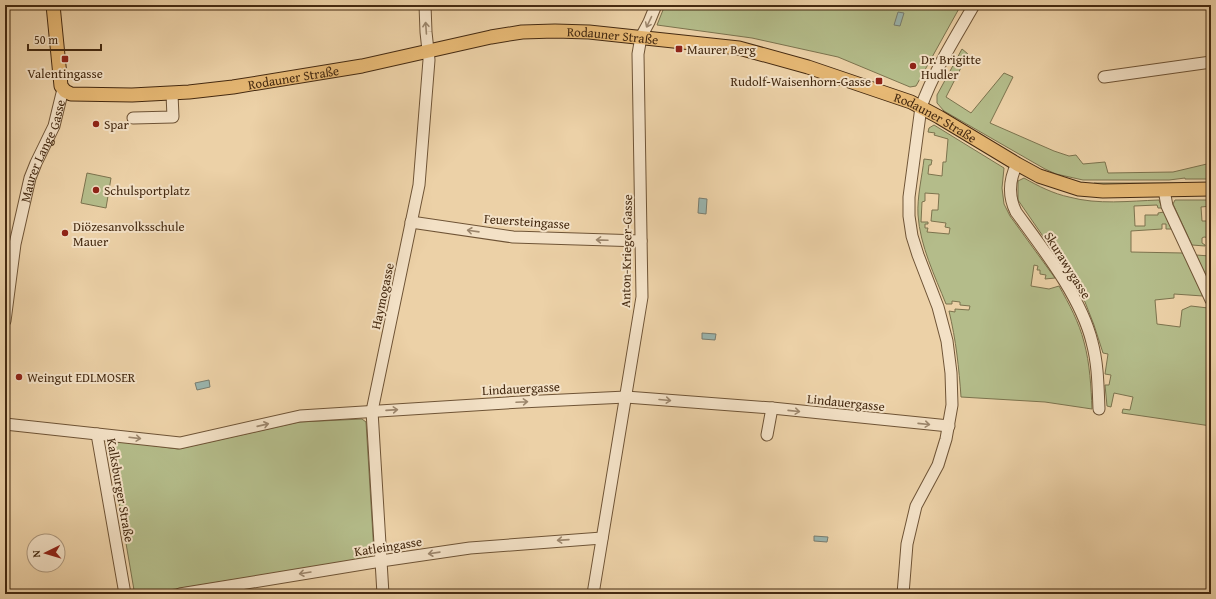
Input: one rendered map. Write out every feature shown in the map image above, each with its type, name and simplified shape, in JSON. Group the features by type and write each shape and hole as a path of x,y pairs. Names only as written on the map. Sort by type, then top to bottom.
{"main road":[{"name":"Maurer Lange Gasse","path":"53,5 60,79 63,89"},
{"name":"Rodauner Straße","path":"63,89 71,94 78,95 172,94 233,87 362,66 491,37 522,32 555,31 641,38 739,48 808,67 905,99 1039,176 1079,189 1103,192 1211,189"}],"street":[{"name":"Haymogasse","path":"383,594 372,411 421,166 430,60 426,32 425,5"},
{"name":"Anton-Krieger-Gasse","path":"593,594 642,297 638,54 641,38 656,5"},
{"path":"903,594 907,544 916,506 938,465 949,426 952,405 951,373 947,341 938,307 912,236 909,216 909,197 921,107 945,56 974,5"},
{"path":"1104,76 1211,62"},
{"name":"Maurer Lange Gasse","path":"5,321 15,244 30,178 54,126 63,89"},
{"path":"133,118 174,117 172,94"},
{"name":"Skurawygasse","path":"1017,164 1012,174 1010,190 1012,204 1071,291 1084,319 1096,358 1099,409"},
{"path":"1164,190 1167,206 1211,300"},
{"name":"Feuersteingasse","path":"411,222 513,237 641,241"},
{"name":"Lindauergasse","path":"97,434 180,443 300,416 626,397 772,408 949,426"},
{"path":"767,436 772,408"},
{"name":"Kalksburger Straße","path":"5,424 97,434 125,594"},
{"name":"Katleingasse","path":"180,594 470,548 602,538"}],"green space":[{"path":"665,5 961,5 916,86 910,87 838,57 752,38 657,25"},
{"path":"962,49 968,54 946,97 971,113 1004,73 1013,77 990,123 1054,151 1069,156 1076,155 1083,164 1105,162 1108,173 1173,172 1211,163 1211,179 1185,178 1169,180 1083,180 1056,174 1045,169 944,111 937,103 937,95"},
{"path":"934,125 1004,168 1002,188 1004,204 1010,216 1055,278 1045,279 1046,275 1040,274 1040,270 1037,270 1038,266 1034,265 1031,286 1049,289 1059,286 1079,327 1088,359 1092,409 1045,402 961,397 957,354 949,311 955,312 955,309 969,310 970,306 960,305 960,302 952,301 952,304 946,304 929,261 919,227 918,201 924,159 932,160 931,165 929,165 928,174 942,176 943,162 946,162 948,139 934,135 935,133 928,132 929,128","holes":["925,193 939,194 938,210 932,210 931,221 946,223 945,227 950,228 949,234 927,232 928,228 925,228 925,224 928,224 928,222 921,222 922,202 925,201"]},
{"name":"Schulsportplatz","path":"87,173 111,178 106,208 81,203"},
{"path":"1024,178 1040,187 1063,196 1091,201 1114,202 1159,200 1162,208 1158,208 1157,205 1134,206 1135,226 1145,226 1145,215 1158,215 1158,213 1164,212 1172,229 1166,229 1166,224 1162,224 1162,229 1131,231 1131,252 1183,253 1203,296 1174,294 1174,298 1155,300 1157,324 1180,327 1182,310 1191,306 1208,308 1211,315 1211,340 1208,340 1207,345 1211,346 1211,359 1208,359 1207,364 1211,365 1211,426 1122,413 1123,409 1130,410 1133,397 1114,393 1111,407 1107,406 1105,385 1109,385 1111,375 1105,374 1108,354 1103,353 1085,302 1069,274 1018,200 1018,181"},
{"path":"1094,183 1180,183 1180,184 1094,185"},
{"path":"1175,200 1211,200 1211,206 1201,207 1202,221 1211,221 1211,238 1202,238 1202,243 1205,246 1192,245 1173,204"},
{"path":"1211,252 1211,286 1196,255 1210,256"},
{"path":"362,419 366,422 374,553 370,558 144,594 139,594 134,590 109,444 112,440 178,449 299,422"}],"water":[{"path":"898,12 904,13 900,26 894,25"},
{"path":"699,198 707,199 706,214 698,213"},
{"path":"702,333 716,334 715,340 702,339"},
{"path":"209,380 210,387 197,390 195,383"},
{"path":"814,536 828,537 827,542 814,541"}],"place":[{"name":"Maurer Berg","path":"679,49"},
{"name":"Valentingasse","path":"65,59"},
{"name":"Dr. Brigitte Hudler","path":"913,66"},
{"name":"Rudolf-Waisenhorn-Gasse","path":"879,81"},
{"name":"Spar","path":"96,124"},
{"name":"Schulsportplatz","path":"96,190"},
{"name":"Diözesanvolksschule Mauer","path":"65,233"},
{"name":"Weingut EDLMOSER","path":"19,377"}]}
